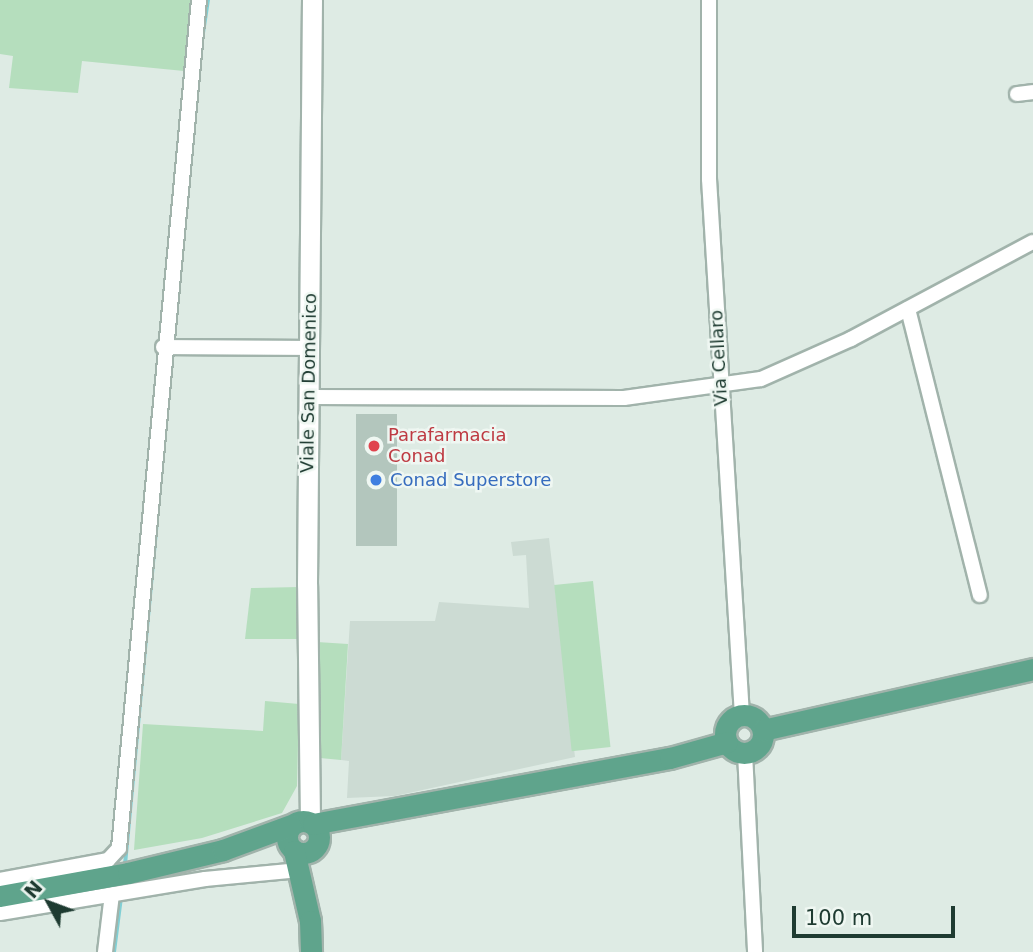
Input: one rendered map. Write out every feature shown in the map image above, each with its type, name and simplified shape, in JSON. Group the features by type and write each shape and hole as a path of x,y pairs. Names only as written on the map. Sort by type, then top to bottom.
{"main road":[{"name":"Viale San Domenico","path":"303,839 310,767 312,0"},
{"path":"763,730 1033,669"},
{"path":"0,896 121,885 223,850 303,839 370,817 670,758 759,746 763,730 757,720 742,715 728,724 736,747"},
{"path":"303,839 311,952"}],"street":[{"path":"0,880 107,860 119,848 170,347 199,0"},
{"name":"Via Cellaro","path":"709,0 709,179 742,715"},
{"path":"1017,94 1033,92"},
{"path":"309,397 624,398 761,379 804,362 1033,242"},
{"path":"908,309 980,596"},
{"path":"170,347 310,348"},
{"path":"736,747 755,952"},
{"path":"0,913 303,839"},
{"path":"105,952 121,885"}],"shaded area":[{"path":"549,538 575,757 395,796 347,798 349,761 341,760 350,621 435,621 439,602 529,608 526,555 513,556 511,542"}],"green space":[{"path":"0,0 191,0 184,71 82,61 78,93 9,88 13,56 0,54"},
{"path":"593,581 610,747 572,751 554,585"},
{"path":"299,587 298,639 245,639 251,588"},
{"path":"317,642 348,644 341,760 320,758"},
{"path":"265,701 299,704 297,786 282,813 202,838 134,850 143,724 263,731"}],"building":[{"name":"Conad Superstore","path":"356,414 397,414 397,546 356,546"}],"waterway":[{"path":"202,40 208,0"},
{"path":"125,865 156,528"},
{"path":"114,952 121,897"}],"place":[{"name":"Parafarmacia Conad","path":"374,446"},
{"name":"Conad Superstore","path":"376,480"}]}
